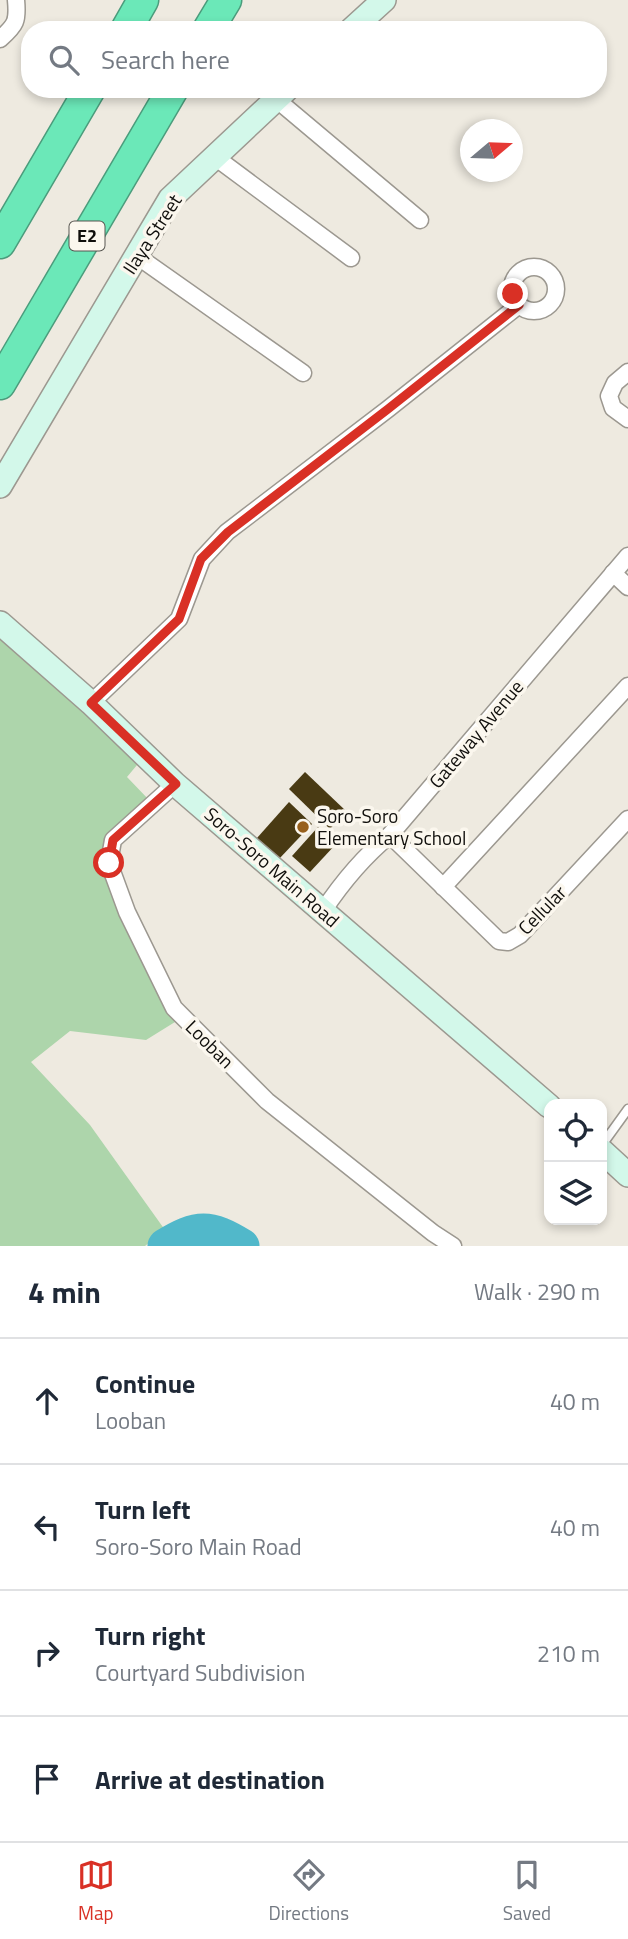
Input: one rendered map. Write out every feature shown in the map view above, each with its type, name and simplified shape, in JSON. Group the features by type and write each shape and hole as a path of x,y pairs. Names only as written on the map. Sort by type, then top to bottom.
{"highway":[{"path":"131,21 144,0"},
{"path":"213,21 226,0"},
{"path":"0,243 85,98"},
{"name":"E2","path":"0,384 168,98"}],"street":[{"path":"0,39 11,30 18,18 16,0"},
{"path":"361,21 384,0"},
{"name":"Ilaya Street","path":"0,486 170,200 277,98"},
{"path":"285,98 420,219"},
{"path":"215,157 351,258"},
{"path":"137,256 303,373"},
{"path":"91,703 179,619 201,559 228,532 519,305"},
{"path":"628,372 615,383 609,396 613,408 628,419"},
{"name":"Gateway Avenue","path":"323,911 343,880 365,855 390,835 628,556"},
{"path":"613,573 628,587"},
{"name":"Soro-Soro Main Road","path":"0,623 91,703 176,784 544,1102"},
{"path":"443,887 628,686"},
{"name":"Looban","path":"176,784 113,840 109,863 127,912 174,1008 267,1101 453,1246"},
{"name":"Cellular","path":"390,835 499,941 508,942 520,935 628,819"},
{"path":"607,1156 628,1175"}],"lane":[{"path":"607,1138 628,1109"}],"green space":[{"path":"0,639 142,759 127,777 150,801 109,841 135,940 175,1022 146,1040 70,1031 31,1062 90,1125 165,1230 145,1246 0,1246"}],"building":[{"path":"305,772 346,811 330,829 289,789"},
{"path":"289,802 312,824 279,859 257,838"},
{"path":"318,827 336,844 310,872 292,856"}],"waterway":[{"path":"165,1246 186,1235 204,1231 221,1235 242,1246"}],"place":[{"name":"Soro-Soro Elementary School","path":"303,827"}],"route":[{"path":"109,863 113,840 176,784 91,703 179,619 201,559 228,532 519,305 513,294"}]}
